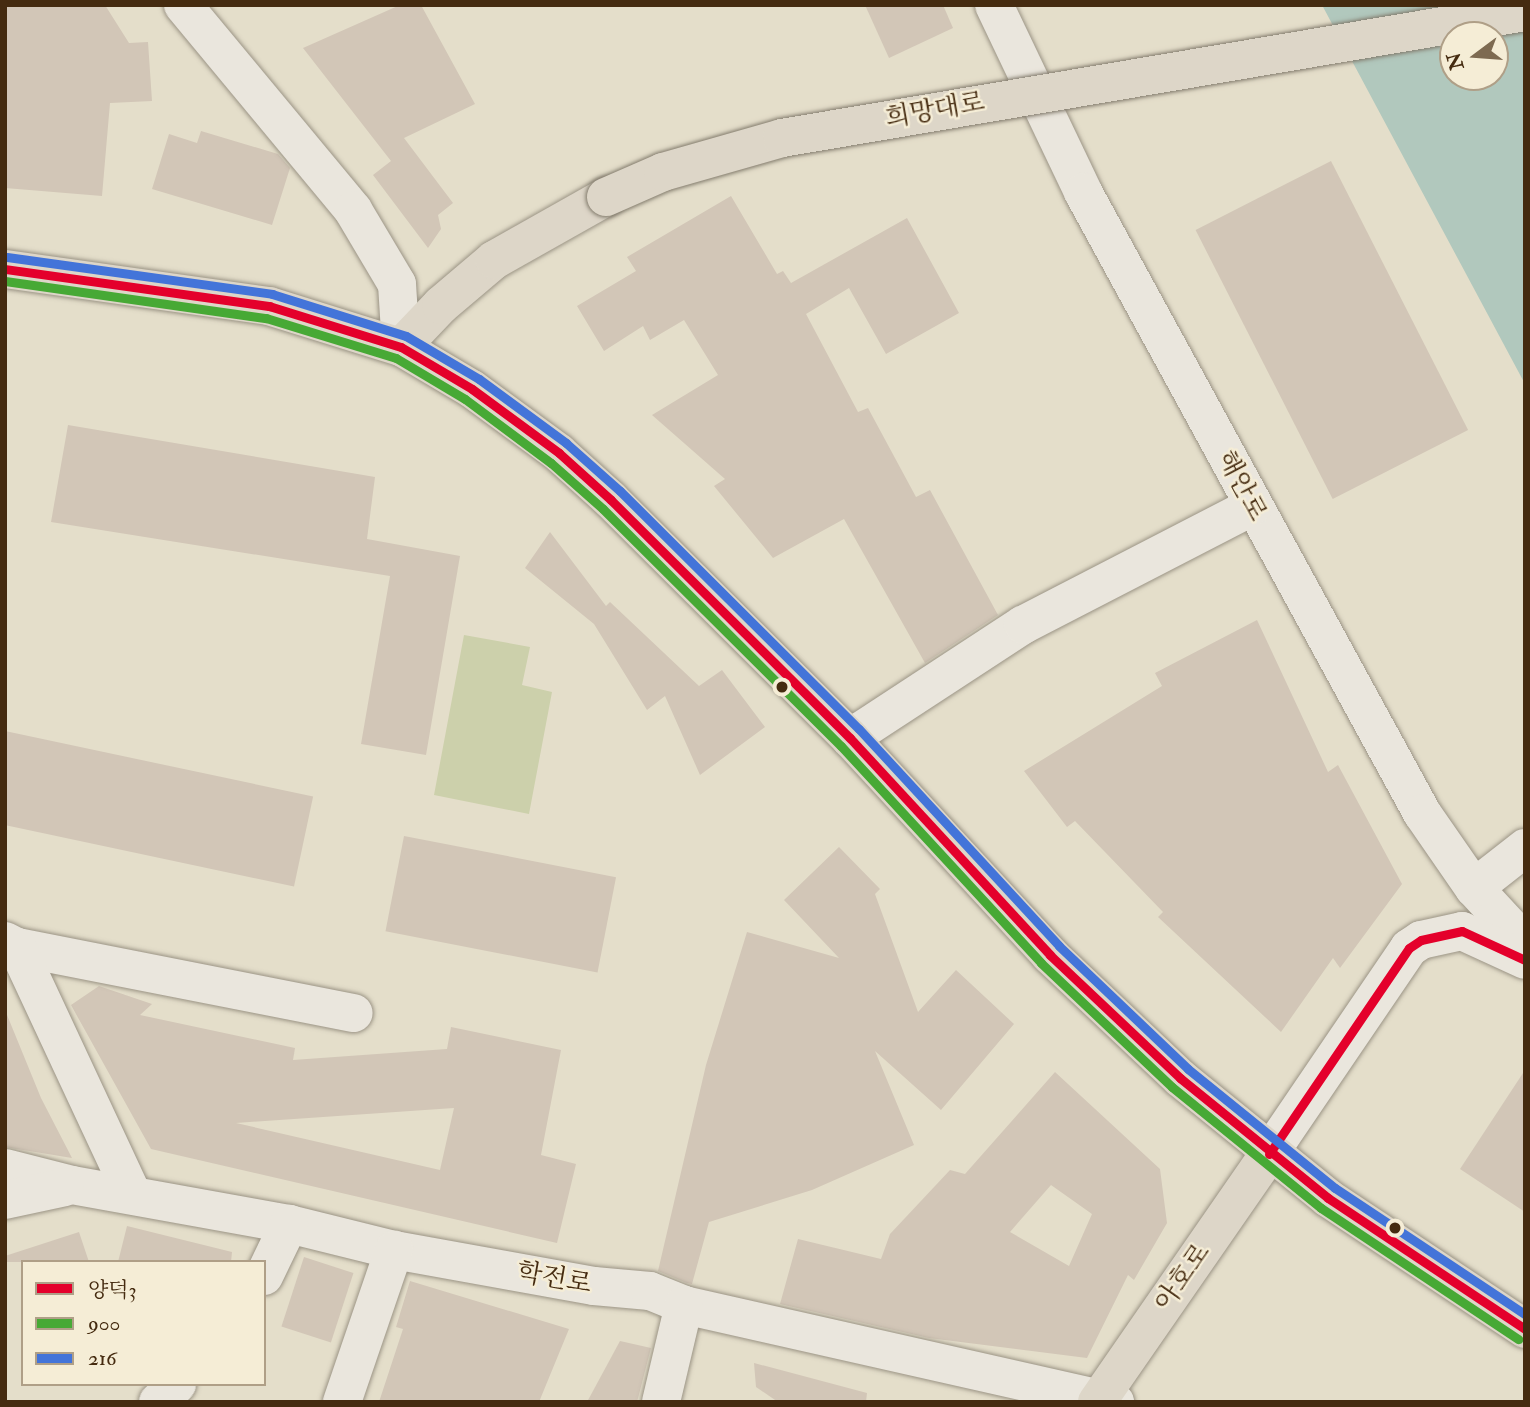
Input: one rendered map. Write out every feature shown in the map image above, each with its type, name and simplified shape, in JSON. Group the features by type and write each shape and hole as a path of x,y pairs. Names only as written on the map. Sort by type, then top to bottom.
{"main road":[{"name":"희망대로","path":"401,347 441,304 494,260 606,197 674,169 782,138 1525,12"},
{"path":"5,269 269,306 401,347 472,388 559,453 850,738 1050,956 1269,1154 1410,1257 1525,1329"},
{"name":"아호로","path":"1104,1400 1269,1154"}],"street":[{"path":"183,5 353,210 397,285 401,347"},
{"name":"해안로","path":"993,5 1056,140 1252,507 1422,813 1474,888 1525,943"},
{"path":"850,738 1023,625 1252,507"},
{"path":"1474,888 1525,848"},
{"path":"1269,1154 1409,948 1421,940 1462,931 1525,960"},
{"path":"9,946 354,1013"},
{"path":"9,946 131,1192"},
{"name":"학전로","path":"5,1168 72,1185 131,1192 289,1224 394,1250 594,1286 650,1291 684,1305 1104,1400"},
{"path":"5,1200 72,1185"},
{"path":"266,1272 289,1224"},
{"path":"342,1402 394,1250"},
{"path":"661,1402 684,1305"},
{"path":"158,1402 175,1386"}],"green space":[{"path":"464,635 530,647 522,685 552,692 529,814 434,795"}],"shaded area":[{"path":"1322,5 1525,5 1525,384"}],"building":[{"path":"5,5 105,5 129,43 148,42 152,101 110,103 102,196 5,188"},
{"path":"400,5 421,5 475,104 404,138 453,203 438,215 441,229 428,248 373,175 391,161 303,48"},
{"path":"865,5 943,5 953,28 889,58"},
{"path":"201,131 278,154 290,168 272,225 152,189 169,134 197,143"},
{"path":"1331,161 1468,430 1333,499 1196,230"},
{"path":"731,196 777,274 783,271 791,283 907,218 959,313 886,354 849,288 806,314 858,412 868,408 916,497 930,490 998,615 925,663 844,519 773,558 714,486 725,479 652,415 718,375 684,320 650,340 643,326 604,351 577,306 636,271 627,257"},
{"path":"68,425 375,477 367,539 460,556 426,755 361,744 390,576 51,522"},
{"path":"550,532 606,606 610,602 699,686 722,670 765,727 700,775 665,696 647,710 594,624 525,568"},
{"path":"1257,620 1328,772 1338,765 1402,884 1340,968 1333,958 1281,1032 1158,917 1163,912 1075,821 1067,827 1024,771 1162,686 1155,673"},
{"path":"5,731 313,796 294,886 5,825"},
{"path":"404,836 616,877 598,972 385,931"},
{"path":"839,847 880,889 875,894 918,1012 956,970 1014,1024 941,1110 875,1051 914,1145 812,1190 709,1222 692,1284 687,1283 658,1271 706,1065 747,932 839,958 784,900"},
{"path":"99,986 152,1004 140,1015 295,1048 293,1060 447,1049 451,1027 561,1050 541,1155 576,1164 557,1243 151,1149 71,1005","holes":["454,1108 440,1170 236,1123"]},
{"path":"5,1010 41,1098 72,1158 5,1147"},
{"path":"1525,1070 1525,1212 1460,1169"},
{"path":"1055,1072 1160,1169 1167,1223 1134,1280 1128,1275 1087,1358 929,1338 780,1304 798,1239 881,1259 890,1234 950,1170 965,1174","holes":["1051,1185 1092,1214 1069,1266 1010,1232"]},
{"path":"127,1226 232,1252 231,1260 118,1260"},
{"path":"79,1232 88,1260 5,1262 5,1256"},
{"path":"304,1257 353,1273 331,1342 281,1326"},
{"path":"410,1281 569,1329 539,1402 379,1402 403,1329 396,1327"},
{"path":"620,1341 651,1348 637,1402 587,1402"},
{"path":"754,1363 867,1393 866,1402 778,1402 756,1387"}],"transit line":[{"name":"216","path":"7,257 272,294 406,336 479,379 566,443 620,491 859,729 1059,946 1188,1069 1335,1188 1525,1314"},
{"name":"양덕3","path":"5,269 269,306 401,347 472,389 559,453 611,500 850,738 1050,955 1180,1078 1328,1198 1525,1329"},
{"name":"900","path":"5,281 266,318 396,358 465,399 551,463 603,509 841,746 1041,963 1172,1087 1321,1208 1518,1339"},
{"name":"양덕3","path":"1269,1154 1409,948 1421,940 1462,931 1525,960"}]}
